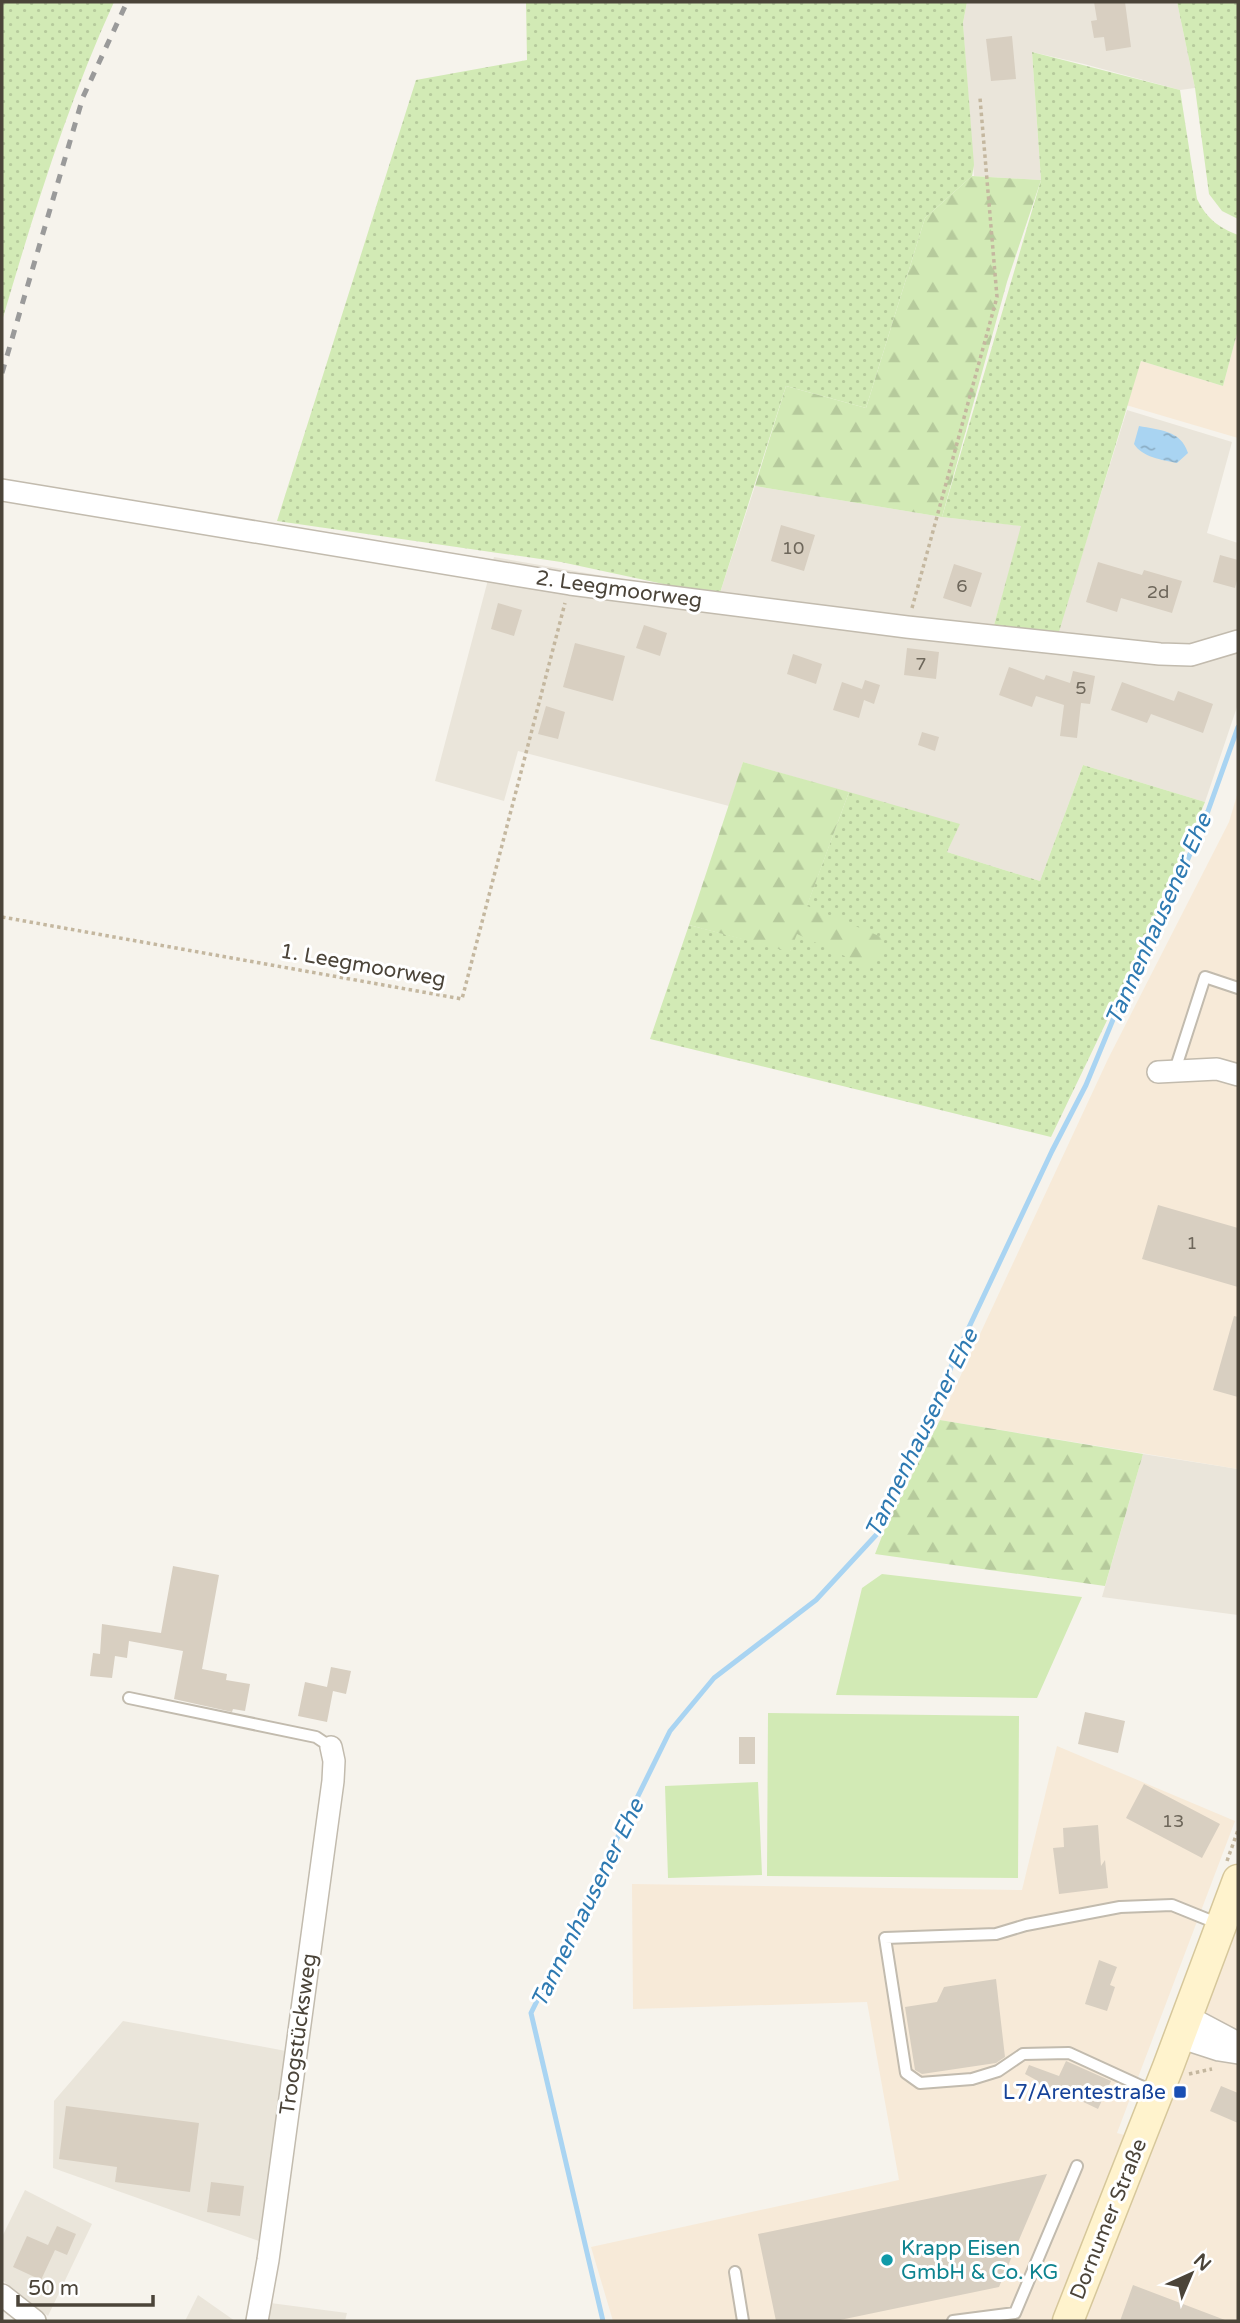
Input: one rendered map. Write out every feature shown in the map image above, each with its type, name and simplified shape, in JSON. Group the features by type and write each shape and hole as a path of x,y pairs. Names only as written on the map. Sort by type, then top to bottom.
{"main road":[{"name":"Dornumer Straße","path":"1068,2321 1238,1880"}],"street":[{"name":"2. Leegmoorweg","path":"2,490 570,584 907,627 1191,656 1238,641"},
{"path":"1166,1071 1217,1069 1238,1075"},
{"name":"Troogstücksweg","path":"257,2321 268,2260 333,1781 334,1761 331,1747"},
{"path":"1183,2026 1238,2043"},
{"path":"1183,2026 1219,2050 1238,2053"},
{"path":"2,2295 35,2321"}],"lane":[{"path":"1166,1071 1205,977 1238,988"},
{"path":"129,1698 316,1737 331,1747"},
{"path":"1158,2092 1069,2053 1023,2054 998,2071 972,2079 920,2083 912,2079 906,2073 885,1938 996,1934 1026,1925 1120,1908 1172,1905 1222,1925"},
{"path":"953,2321 1015,2313 1077,2166"},
{"path":"734,2272 743,2321"}],"path":[{"path":"907,627 997,297 980,98"},
{"name":"1. Leegmoorweg","path":"2,917 462,999 570,584"}],"shaded area":[{"path":"967,2 1177,2 1195,88 1180,90 1032,52 1041,180 974,176 963,23"},
{"path":"1238,330 1238,438 1126,405 1141,361 1223,386"},
{"path":"1127,410 1232,442 1207,533 1238,543 1238,704 1205,802 1083,765 1040,881 947,852 959,825 743,762 729,806 518,751 504,801 435,781 494,557 719,596 755,486 942,517 1022,526 993,629 1057,635"},
{"path":"1238,792 1238,1469 940,1420 1108,1059 1229,822"},
{"path":"1143,1454 1238,1469 1238,1615 1102,1597"},
{"path":"1057,1746 1235,1821 1117,2133 1153,2143 1238,1917 1238,2321 613,2321 591,2247 899,2180 867,2002 633,2009 632,1884 1022,1890"},
{"path":"123,2021 286,2051 262,2242 53,2168 54,2101"},
{"path":"25,2190 92,2224 48,2316 2,2280 2,2237"},
{"path":"198,2295 235,2321 185,2321"},
{"path":"255,2301 347,2313 345,2321 250,2321"}],"green space":[{"path":"2,2 114,2 66,119 2,321"},
{"path":"526,2 967,2 963,23 974,165 972,176 925,218 866,408 786,386 719,596 561,562 277,521 416,80 527,60"},
{"path":"1177,2 1238,2 1238,219 1222,211 1209,194 1195,88"},
{"path":"1032,52 1180,90 1197,199 1214,222 1238,235 1238,330 1223,386 1141,361 1058,635 993,629 1021,526 942,517 1041,180"},
{"path":"972,176 1041,180 1007,282 942,517 755,486 786,386 866,408 925,218"},
{"path":"743,762 849,792 807,906 884,938 880,957 864,965 797,934 790,952 689,925"},
{"path":"1083,765 1205,802 1161,908 1051,1137 650,1039 689,925 790,951 849,792 960,824 947,852 1040,881"},
{"path":"940,1420 1143,1454 1105,1586 875,1554 886,1526"},
{"path":"882,1574 1082,1597 1037,1698 836,1695 862,1588"},
{"path":"768,1713 1019,1716 1018,1878 767,1876"},
{"path":"758,1782 762,1875 668,1878 665,1786"}],"water":[{"path":"1139,426 1175,435 1185,445 1188,453 1177,463 1147,455 1134,444"}],"building":[{"path":"1094,2 1125,2 1131,47 1106,51 1104,37 1094,38 1091,21 1097,20"},
{"path":"1012,36 1016,79 991,81 986,39"},
{"path":"781,525 815,535 804,571 771,561"},
{"path":"1220,555 1238,560 1235,588 1213,582"},
{"path":"1098,562 1142,575 1144,570 1182,581 1172,613 1121,598 1117,612 1086,602"},
{"path":"954,564 982,573 971,607 943,598"},
{"path":"498,603 522,610 514,636 491,629"},
{"path":"644,625 667,633 660,656 636,648"},
{"path":"575,643 625,656 613,701 563,687"},
{"path":"907,648 939,652 936,679 904,675"},
{"path":"793,654 822,664 816,684 787,674"},
{"path":"1009,667 1044,680 1046,675 1070,683 1073,671 1095,676 1090,704 1081,703 1077,738 1060,736 1064,705 1036,696 1032,707 999,695"},
{"path":"865,680 880,685 874,704 864,700 859,718 833,710 842,682 862,689"},
{"path":"1122,682 1174,701 1178,691 1213,704 1203,733 1151,714 1147,723 1111,710"},
{"path":"546,706 565,712 558,739 538,734"},
{"path":"922,732 939,737 935,751 918,745"},
{"path":"1158,1205 1238,1228 1238,1287 1142,1259"},
{"path":"1234,1316 1238,1317 1238,1397 1213,1390"},
{"path":"173,1566 219,1575 202,1669 227,1674 226,1680 250,1684 245,1711 233,1709 232,1712 174,1699 183,1651 129,1641 127,1658 115,1656 112,1678 90,1676 93,1653 100,1654 102,1624 161,1633"},
{"path":"331,1667 351,1671 346,1694 333,1691 327,1722 298,1716 305,1682 327,1687"},
{"path":"1085,1712 1125,1721 1118,1753 1078,1744"},
{"path":"739,1737 755,1737 755,1764 739,1764"},
{"path":"1144,1784 1220,1824 1202,1858 1126,1818"},
{"path":"1098,1825 1101,1866 1105,1860 1108,1888 1059,1894 1053,1848 1064,1847 1063,1828"},
{"path":"1099,1960 1117,1967 1110,1985 1115,1987 1107,2011 1085,2004"},
{"path":"996,1979 1005,2057 996,2063 922,2074 915,2070 905,2007 937,2002 944,1987"},
{"path":"1066,2061 1111,2081 1098,2109 1052,2087 1051,2090 1035,2084 1036,2080 1025,2074 1029,2065 1059,2076"},
{"path":"1221,2086 1238,2093 1238,2123 1210,2111"},
{"path":"66,2106 199,2123 190,2192 115,2182 117,2167 59,2159"},
{"name":"Krapp Eisen GmbH & Co. KG","path":"1047,2174 999,2287 835,2321 776,2321 758,2234"},
{"path":"211,2182 244,2186 240,2216 207,2212"},
{"path":"57,2226 76,2234 67,2255 55,2250 41,2280 13,2267 27,2236 48,2245"},
{"path":"1133,2285 1225,2320 1225,2321 1120,2321"}],"waterway":[{"name":"Tannenhausener Ehe","path":"603,2321 531,2013 670,1731 714,1678 816,1600 877,1534 936,1407 954,1359 1086,1085 1131,976 1174,892 1208,811 1238,727"}],"railway":[{"path":"2,373 83,97 127,2"}],"place":[{"name":"L7/Arentestraße","path":"1180,2092"},
{"name":"Krapp Eisen GmbH & Co. KG","path":"887,2260"}]}
